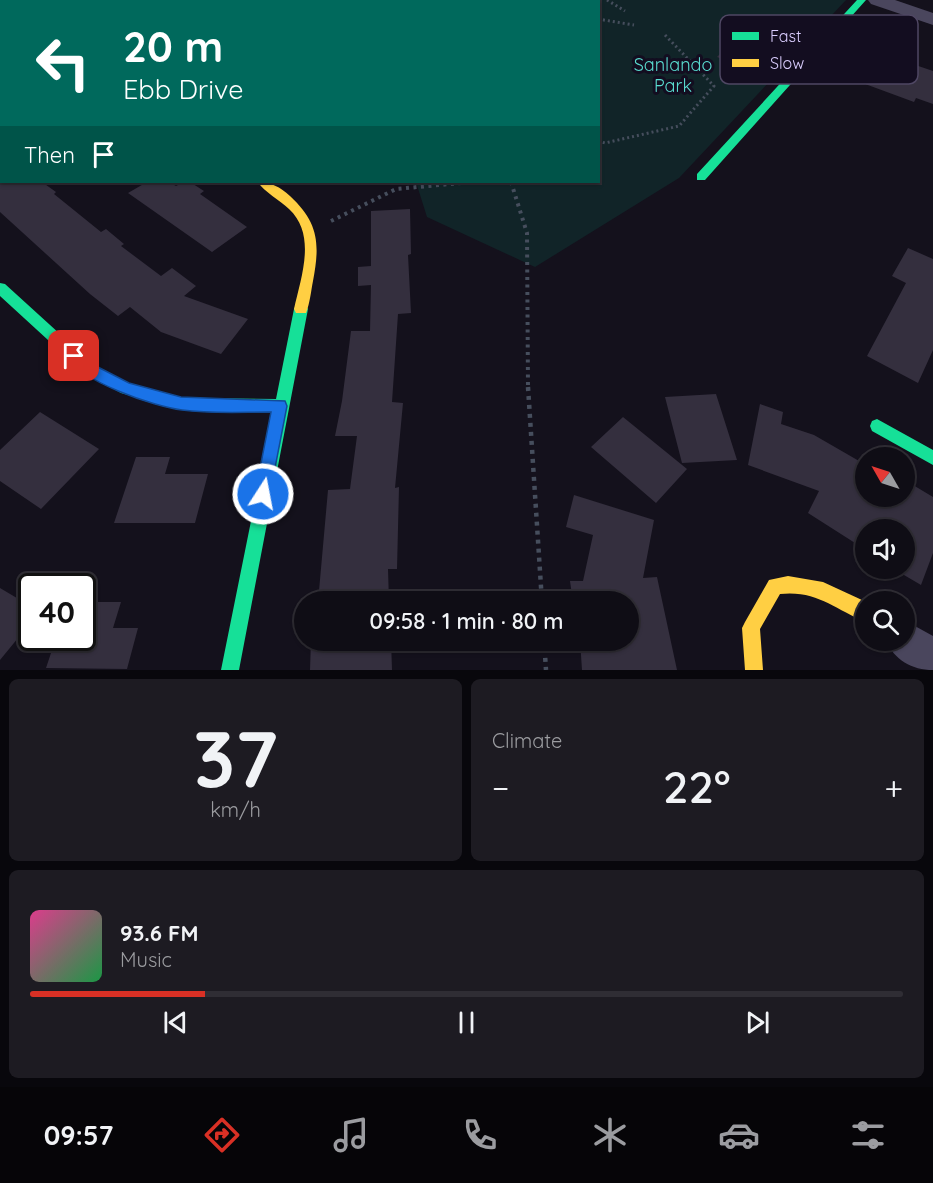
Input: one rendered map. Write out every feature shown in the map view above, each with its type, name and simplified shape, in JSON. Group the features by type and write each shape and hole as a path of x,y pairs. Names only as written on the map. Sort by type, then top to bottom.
{"street":[{"path":"848,15 862,0"},
{"path":"877,0 933,19"},
{"path":"701,177 786,84"},
{"path":"230,670 280,406 313,250 312,231 305,215 291,200 265,183"},
{"path":"0,288 89,369 126,388 181,404 280,406"},
{"path":"877,426 933,458"},
{"path":"754,670 751,628 775,586 791,582 817,587 855,607"},
{"path":"915,646 933,658"}],"path":[{"path":"607,0 625,11"},
{"path":"600,19 634,25"},
{"path":"600,141 679,126 714,86 664,34"},
{"path":"312,231 396,189 461,183"},
{"path":"511,183 527,232 526,362 541,591"},
{"path":"545,651 546,670"}],"green space":[{"name":"Sanlando Park","path":"600,0 846,0 832,15 720,15 720,84 767,84 679,178 535,267 427,217 416,183 600,183"}],"building":[{"path":"918,66 933,71 933,104 916,98 914,102 865,84 918,84"},
{"path":"0,183 43,183 101,232 106,229 124,244 121,246 161,276 172,268 196,286 184,296 248,319 221,354 161,332 130,307 118,316 90,294 0,212"},
{"path":"145,183 171,183 176,186 182,183 192,183 204,191 200,194 247,227 212,252 128,193"},
{"path":"410,209 411,254 408,255 411,313 398,314 392,402 403,403 395,488 399,487 397,569 388,569 389,591 319,591 328,490 350,489 357,436 335,436 351,331 370,331 371,285 358,286 358,267 371,266 371,211"},
{"path":"908,248 933,259 933,350 918,383 867,356 906,283 892,276"},
{"path":"716,394 737,460 682,463 665,397"},
{"path":"760,404 783,412 781,424 814,435 855,459 855,507 915,507 915,486 933,497 933,553 921,585 911,579 915,579 915,519 855,519 855,543 808,513 819,491 748,465"},
{"path":"40,412 99,449 41,509 0,481 0,450"},
{"path":"623,417 687,469 656,503 591,447"},
{"path":"136,457 170,457 165,474 208,474 195,523 114,523"},
{"path":"574,495 654,520 643,578 657,577 677,670 582,670 581,651 639,651 639,591 571,591 570,581 583,581 593,535 566,527"},
{"path":"0,588 18,599 18,638 0,660"},
{"path":"96,602 121,602 113,628 138,628 127,669 46,668 52,651 96,651"},
{"path":"311,651 391,651 392,670 310,670"}],"traffic: fast":[{"path":"848,15 862,0"},
{"path":"701,177 786,84"},
{"path":"0,288 89,369 126,389 181,404 280,406"},
{"path":"230,670 301,309"},
{"path":"877,426 933,458"}],"traffic: slow":[{"path":"264,183 297,210 306,223 311,237 309,268 301,309"},
{"path":"754,670 751,628 775,586 800,585 823,590 855,606"}],"route":[{"path":"74,356 89,369 126,388 181,404 280,406 263,494"}]}
